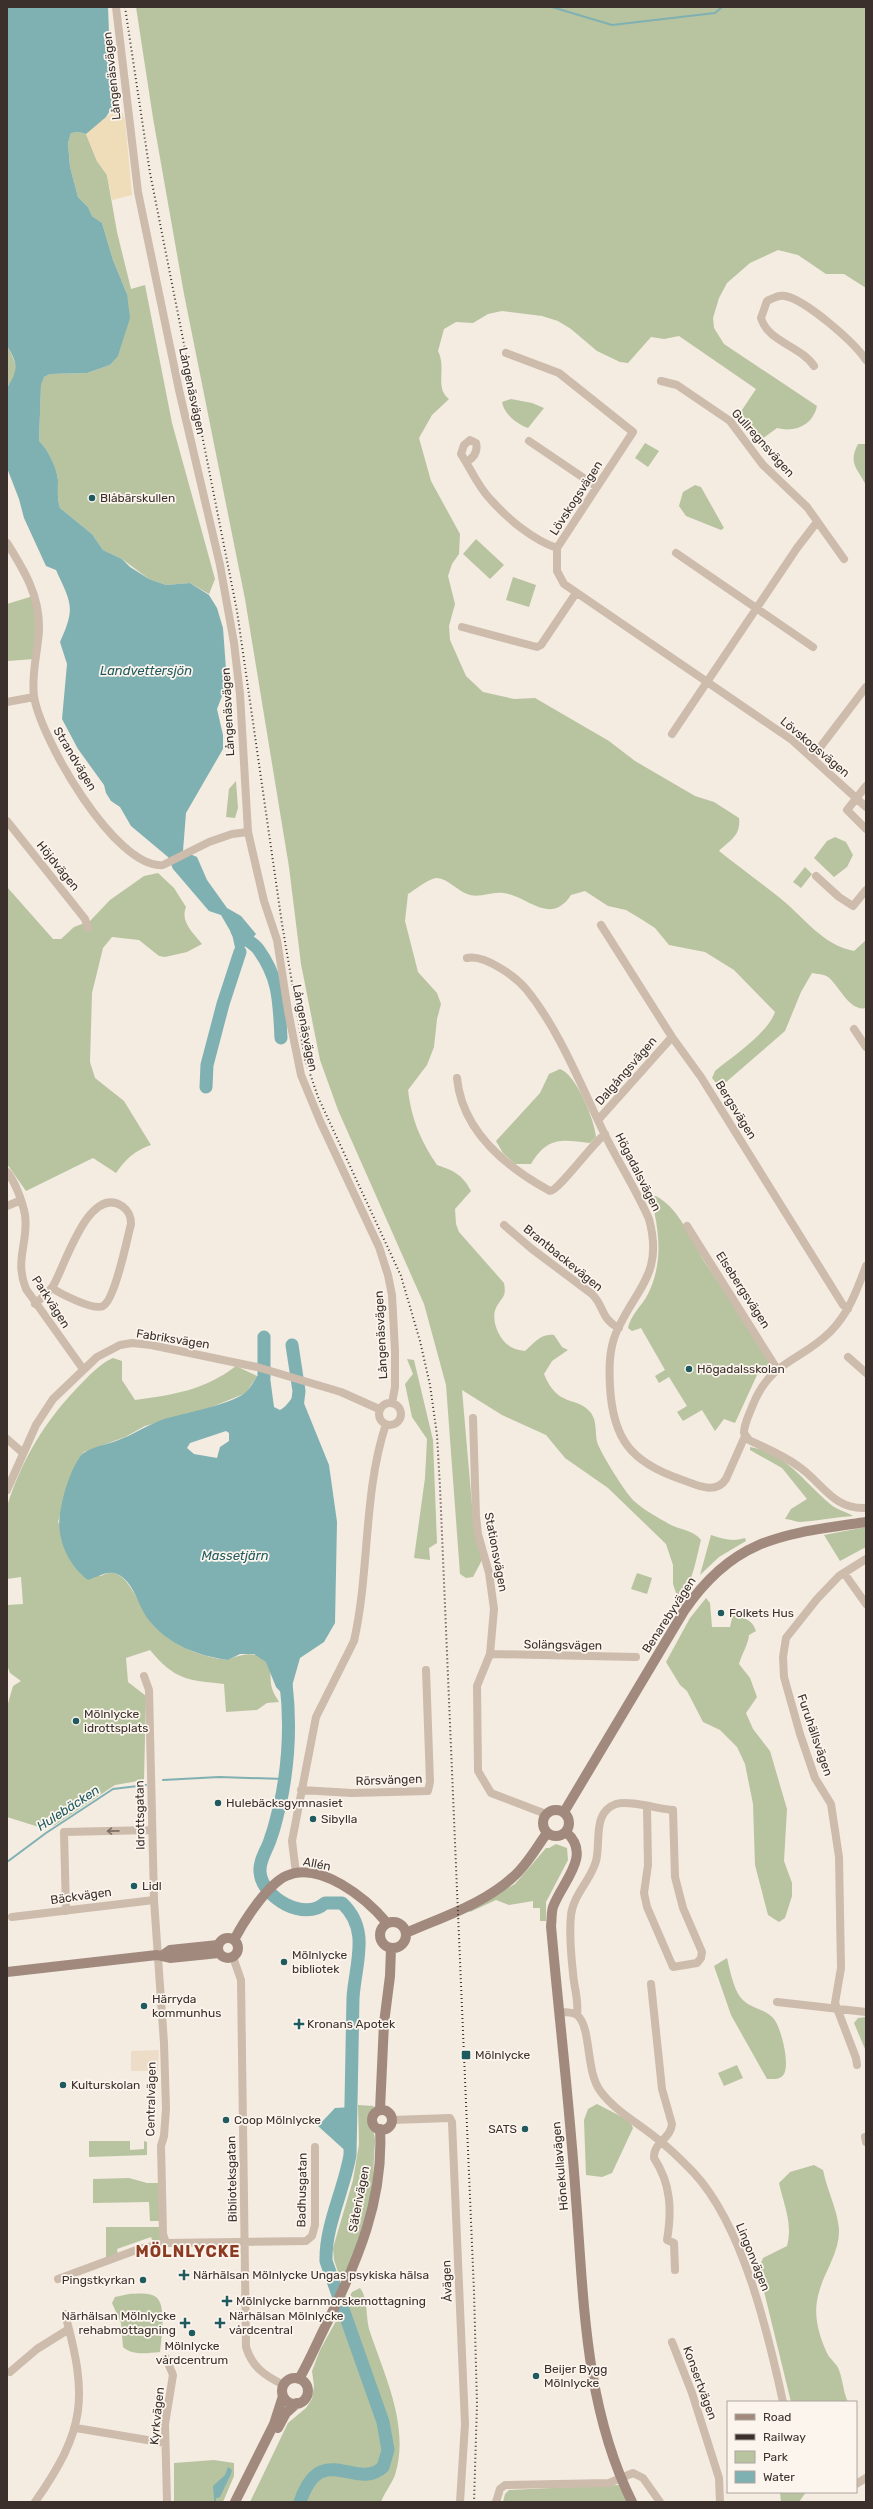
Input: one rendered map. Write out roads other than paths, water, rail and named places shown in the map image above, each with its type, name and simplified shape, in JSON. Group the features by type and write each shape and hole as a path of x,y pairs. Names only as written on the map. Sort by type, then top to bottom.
{"street":[{"name":"Långenäsvägen","path":"116,7 138,192 181,398 220,565 234,643 240,694 248,832 262,894 277,940 288,1011 301,1075 320,1121 379,1247 388,1275 392,1295 395,1351 395,1387 392,1403"},
{"path":"814,366 808,356 766,330 761,318 767,301 781,296 797,302 835,328 866,360"},
{"name":"Lövskogsvägen","path":"506,353 559,373 633,432 557,548 555,560 559,577 564,584 707,680 792,740 866,807"},
{"name":"Gullregnsvägen","path":"661,381 678,385 730,421 763,465 807,507 844,559"},
{"path":"529,440 598,487"},
{"path":"468,461 473,475 490,500 531,535 544,544 557,548"},
{"path":"672,734 707,680 817,522"},
{"name":"Strandvägen","path":"7,542 27,576 37,604 39,630 34,697 41,723 56,754 102,824 132,854 157,866 224,837 248,832"},
{"path":"676,553 813,647"},
{"path":"462,627 537,647 540,645 576,593"},
{"path":"812,758 866,687"},
{"path":"7,702 34,697"},
{"path":"866,786 847,810 866,829"},
{"name":"Höjdvägen","path":"7,821 76,908 88,928"},
{"path":"816,876 839,897 853,906 866,890"},
{"name":"Bergsvägen","path":"601,925 672,1037 701,1077 843,1305 848,1309"},
{"name":"Högadalsvägen","path":"467,958 477,957 490,962 525,988 559,1040 605,1134 642,1204 654,1241 649,1273 619,1328 611,1351 608,1368 614,1423 619,1434 634,1455 644,1463 668,1475 713,1489 723,1485 745,1436 744,1429 757,1394 777,1369 823,1338 848,1309 866,1266"},
{"path":"854,1029 866,1047"},
{"name":"Dalgångsvägen","path":"598,1120 672,1037"},
{"path":"458,1078 458,1088 467,1110 485,1142 522,1174 550,1191 558,1187 583,1155 605,1134"},
{"name":"Parkvägen","path":"7,1172 12,1179 25,1216 21,1278 35,1304 83,1369"},
{"path":"7,1206 19,1201"},
{"path":"35,1304 52,1288 86,1220 103,1205 117,1203 126,1209 131,1217 131,1224 113,1290 106,1304 103,1306 92,1306 52,1288"},
{"name":"Brantbackevägen","path":"504,1225 532,1249 592,1294 597,1299 607,1321 619,1328"},
{"name":"Elsebergsvägen","path":"687,1226 777,1369"},
{"name":"Fabriksvägen","path":"7,1490 23,1453 53,1399 83,1369 107,1350 132,1343 270,1370 353,1397 379,1409"},
{"path":"848,1357 866,1372"},
{"path":"392,1403 399,1408 400,1416 395,1423 386,1424 379,1417 379,1409 384,1404 392,1403"},
{"name":"Stationsvägen","path":"473,1418 476,1517 478,1534 489,1573 493,1600 490,1654 477,1686 478,1771 491,1793 546,1814"},
{"path":"296,1873 292,1842 301,1790 318,1712 330,1686 345,1662 354,1641 373,1489 380,1443 386,1424"},
{"path":"745,1436 798,1466 830,1497 842,1504 866,1508"},
{"path":"7,1439 23,1453"},
{"name":"Benarebyvägen","path":"564,1812 684,1611 705,1582 717,1570 748,1549 778,1537 813,1529 866,1522"},
{"name":"Furuhällsvägen","path":"857,2065 856,2058 835,2003 841,1968 839,1878 831,1804 815,1778 800,1734 784,1677 782,1657 786,1638 790,1631 844,1573 866,1559"},
{"path":"844,1573 866,1604"},
{"name":"Solängsvägen","path":"490,1654 636,1657"},
{"name":"Rörsvängen","path":"301,1790 352,1793 428,1791 430,1782 426,1670"},
{"name":"Idrottsgatan","path":"144,1676 149,1693 154,1900 160,1955"},
{"path":"560,2012 577,2015 578,2001 573,1974 571,1914 575,1900 594,1869 598,1851 600,1823 605,1813 616,1804 629,1804 673,1810 676,1878 683,1908 702,1955 697,1963 673,1967 647,1907 644,1893 648,1865 647,1807"},
{"path":"555,1810 564,1812 569,1822 566,1832 557,1836 547,1833 542,1824 546,1814 555,1810"},
{"path":"66,1911 64,1832 152,1830"},
{"name":"Hönekullavägen","path":"566,1832 575,1841 578,1852 574,1866 552,1912 551,1927 560,2012 588,2349 599,2414 621,2479 632,2502"},
{"path":"406,1933 399,1923 387,1924 380,1932 380,1937 382,1942 391,1948 402,1945 406,1933 481,1900 499,1888 521,1869 547,1833"},
{"name":"Allén","path":"234,1940 260,1901 275,1884 285,1876 296,1873 322,1876 352,1890 371,1904 387,1924"},
{"name":"Bäckvägen","path":"12,1917 154,1900"},
{"path":"225,1938 234,1940 239,1948 234,1957 226,1958 219,1949 225,1938"},
{"path":"380,2110 384,2023 390,1976 391,1948"},
{"path":"7,1972 160,1955 170,1950 219,1949"},
{"name":"Centralvägen","path":"160,1955 166,2109 161,2146 163,2234 166,2243"},
{"name":"Biblioteksgatan","path":"234,1957 241,1980 246,2347 253,2363 259,2370 284,2385"},
{"path":"650,1984 662,2089 672,2124 672,2130 654,2151 654,2158 664,2173 668,2187 672,2214 667,2240 674,2244 675,2270"},
{"path":"777,2002 866,2012"},
{"name":"Lingonvägen","path":"577,2015 585,2033 590,2068 600,2092 614,2106 661,2141 695,2175 729,2228 764,2321 783,2401"},
{"path":"380,2110 387,2112 392,2120 388,2127 380,2129 375,2127 372,2119 376,2112 380,2110"},
{"name":"Åvägen","path":"392,2120 450,2118 452,2122 465,2424 460,2502"},
{"name":"Säterivägen","path":"299,2379 349,2280 362,2247 373,2208 381,2143 380,2129"},
{"name":"Badhusgatan","path":"244,2242 302,2242 312,2236 314,2225 315,2147"},
{"path":"58,2280 139,2249 166,2243 244,2242"},
{"path":"35,2502 59,2464 76,2428 80,2382 65,2314"},
{"path":"10,2372 37,2349 69,2329"},
{"name":"Konsertvägen","path":"672,2342 692,2392 720,2478 720,2502"},
{"name":"Kyrkvägen","path":"166,2358 173,2375 165,2443 167,2502"},
{"path":"235,2502 274,2424 283,2396 284,2385 289,2380 299,2379 306,2384 308,2392 304,2400 297,2403 286,2413 242,2502"},
{"path":"283,2396 290,2402 297,2403"},
{"path":"76,2428 165,2443"},
{"path":"496,2502 500,2489 505,2485 609,2483 621,2479 627,2474 638,2474 660,2502"},
{"path":"857,2483 866,2478"}],"water":[{"name":"Landvettersjön","path":"7,7 108,7 109,33 119,97 106,117 86,134 79,132 71,133 68,143 70,167 78,197 88,207 92,216 102,223 113,260 127,294 130,318 118,356 110,365 87,373 50,374 44,377 41,385 39,441 48,453 56,470 60,508 92,534 103,550 122,559 130,567 149,579 166,585 190,583 209,595 217,608 223,628 227,683 217,709 223,735 223,749 186,813 183,851 197,857 207,880 227,908 241,916 256,934 240,952 236,952 232,934 221,915 209,911 173,869 168,857 131,826 120,807 111,801 106,793 104,785 78,749 62,719 67,664 60,642 68,621 70,605 56,570 46,566 24,518 19,499 7,468 8,386 14,375 15,361 7,346"},
{"name":"Massetjärn","path":"257,1376 270,1377 274,1407 280,1410 299,1391 329,1465 337,1522 335,1623 324,1642 300,1658 288,1700 276,1687 266,1662 254,1654 240,1654 228,1660 195,1652 174,1642 156,1628 144,1614 132,1588 123,1577 110,1573 102,1574 88,1580 69,1559 62,1541 59,1522 69,1478 79,1458 90,1449 122,1439 164,1419 207,1408 241,1396 251,1386","holes":["226,1431 229,1433 229,1441 220,1447 217,1458 194,1454 187,1448 190,1443"]},
{"path":"352,2107 350,2155 318,2126 335,2108"},
{"path":"228,2467 232,2470 231,2474 220,2497 214,2499 213,2486 225,2475"}],"waterway":[{"path":"552,7 612,25 715,13 722,7"},
{"path":"237,931 258,949 271,971 279,1002 281,1038"},
{"path":"206,1087 207,1065 223,1004 240,952"},
{"path":"264,1337 264,1377"},
{"path":"292,1345 299,1391 297,1408"},
{"path":"286,1683 289,1729 285,1774 275,1825 270,1841 262,1858 260,1872 263,1882 268,1890 276,1898 296,1908 307,1910 317,1908 325,1903 342,1903 351,1913 359,1936 358,1960 353,1998 350,2155 328,2235 326,2261 383,2422 388,2450 383,2467 373,2473 362,2474 339,2470 328,2470 318,2473 308,2483 300,2502"},
{"name":"Hulebäcken","path":"163,1780 219,1777 284,1779"},
{"name":"Hulebäcken","path":"7,1862 46,1833 113,1789 146,1785"}],"railway":[{"path":"125,7 150,173 237,611 282,924 305,1059 318,1097 401,1276 420,1341 430,1385 437,1435 474,2292 477,2404 474,2502"}],"place":[{"name":"Blåbärskullen","path":"92,498"},
{"name":"Högadalsskolan","path":"689,1369"},
{"name":"Folkets Hus","path":"721,1613"},
{"name":"Mölnlycke idrottsplats","path":"76,1721"},
{"name":"Hulebäcksgymnasiet","path":"218,1803"},
{"name":"Sibylla","path":"313,1819"},
{"name":"Lidl","path":"134,1886"},
{"name":"Mölnlycke bibliotek","path":"284,1962"},
{"name":"Härryda kommunhus","path":"144,2006"},
{"name":"Kronans Apotek","path":"299,2024"},
{"name":"Mölnlycke","path":"466,2055"},
{"name":"Kulturskolan","path":"63,2085"},
{"name":"Coop Mölnlycke","path":"226,2120"},
{"name":"SATS","path":"525,2129"},
{"name":"Närhälsan Mölnlycke Ungas psykiska hälsa","path":"184,2275"},
{"name":"Pingstkyrkan","path":"143,2280"},
{"name":"Mölnlycke barnmorskemottagning","path":"227,2301"},
{"name":"Närhälsan Mölnlycke rehabmottagning","path":"185,2323"},
{"name":"Närhälsan Mölnlycke vårdcentral","path":"220,2323"},
{"name":"Mölnlycke vårdcentrum","path":"192,2333"},
{"name":"Beijer Bygg Mölnlycke","path":"536,2376"}],"district":[{"name":"MÖLNLYCKE","path":"188,2251"}]}
